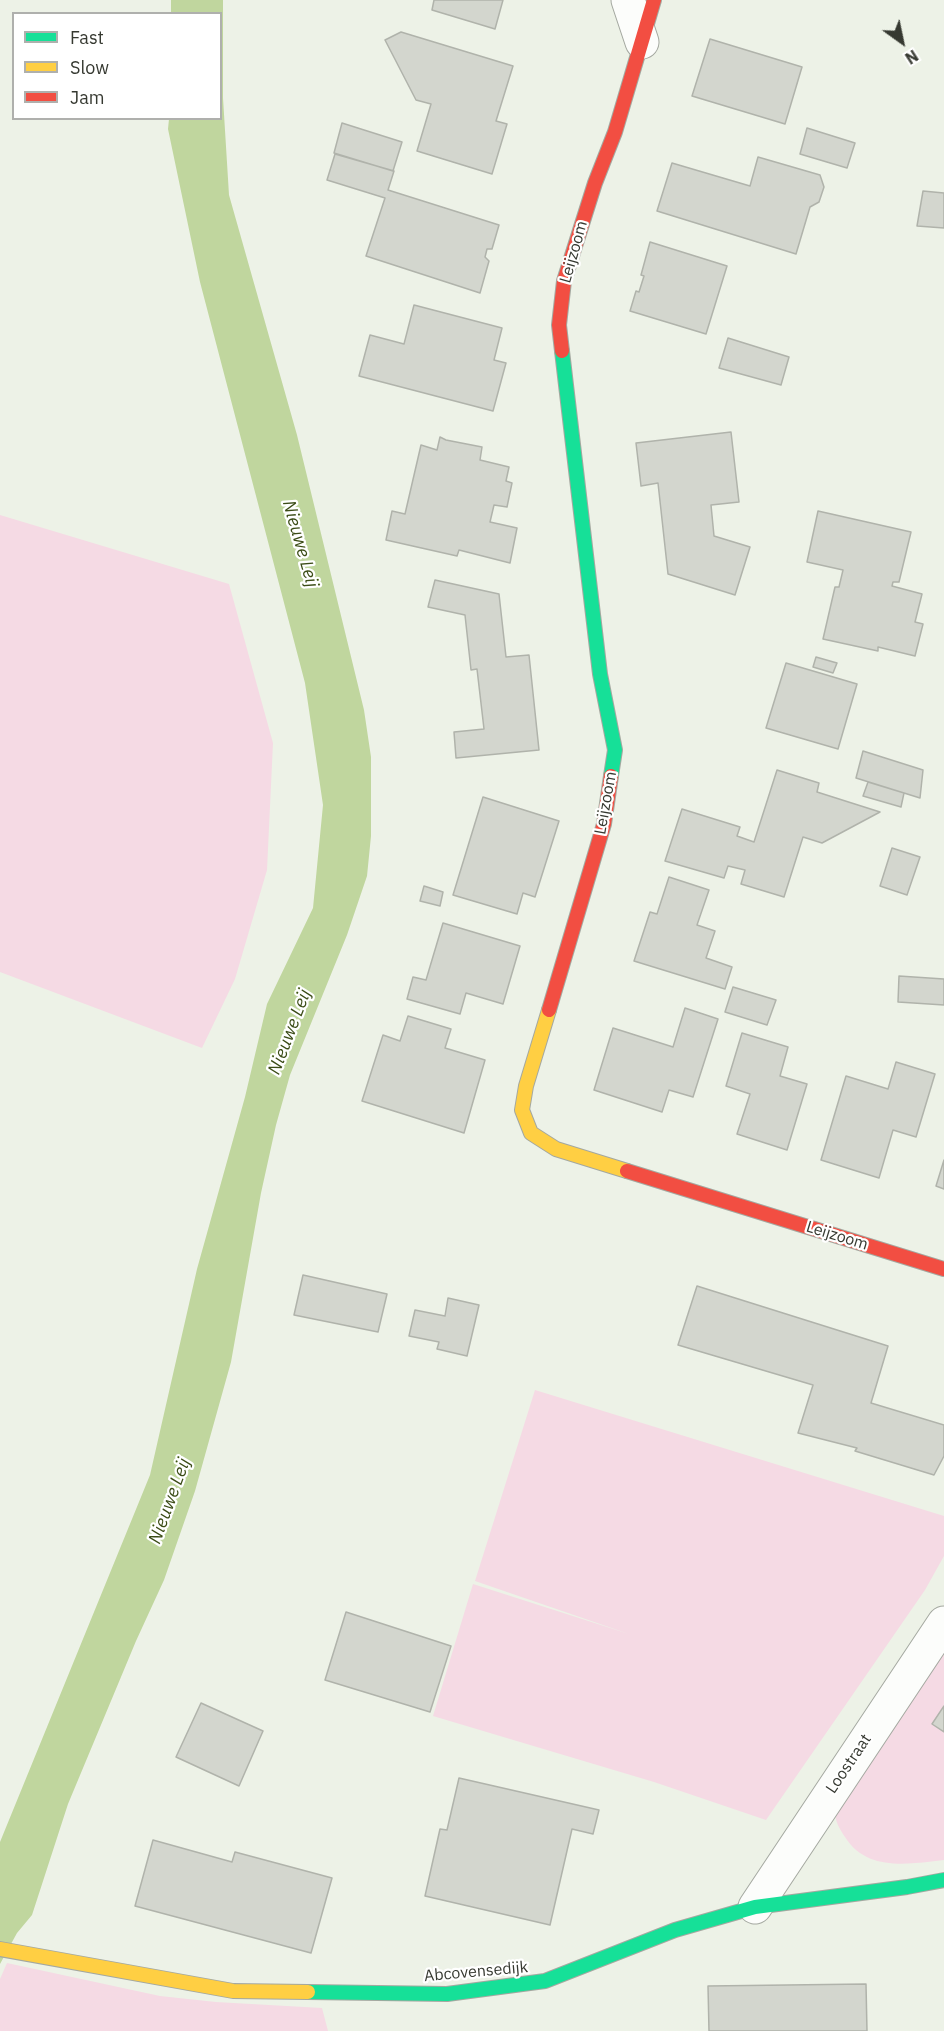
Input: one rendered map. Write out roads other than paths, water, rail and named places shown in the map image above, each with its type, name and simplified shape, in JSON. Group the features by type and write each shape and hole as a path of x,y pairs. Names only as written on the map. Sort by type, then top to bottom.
{"street":[{"path":"628,0 642,42"},
{"name":"Leijzoom","path":"654,0 615,132 595,183 564,281 559,325 600,674 615,750 604,824 526,1086 522,1110 531,1133 556,1149 944,1269"},
{"name":"Loostraat","path":"755,1907 944,1623"},
{"name":"Abcovensedijk","path":"0,1949 233,1991 447,1994 545,1981 675,1930 755,1907 944,1880"}],"water":[{"name":"Nieuwe Leij","path":"171,0 223,0 223,98 229,195 297,435 364,710 371,757 371,836 367,876 347,935 290,1075 276,1125 261,1193 231,1362 195,1491 164,1580 68,1804 32,1915 17,1933 0,1964 0,1842 150,1475 197,1269 245,1097 267,1004 313,908 323,805 305,683 200,282 168,129 169,120 222,120 222,12 171,12"}]}
